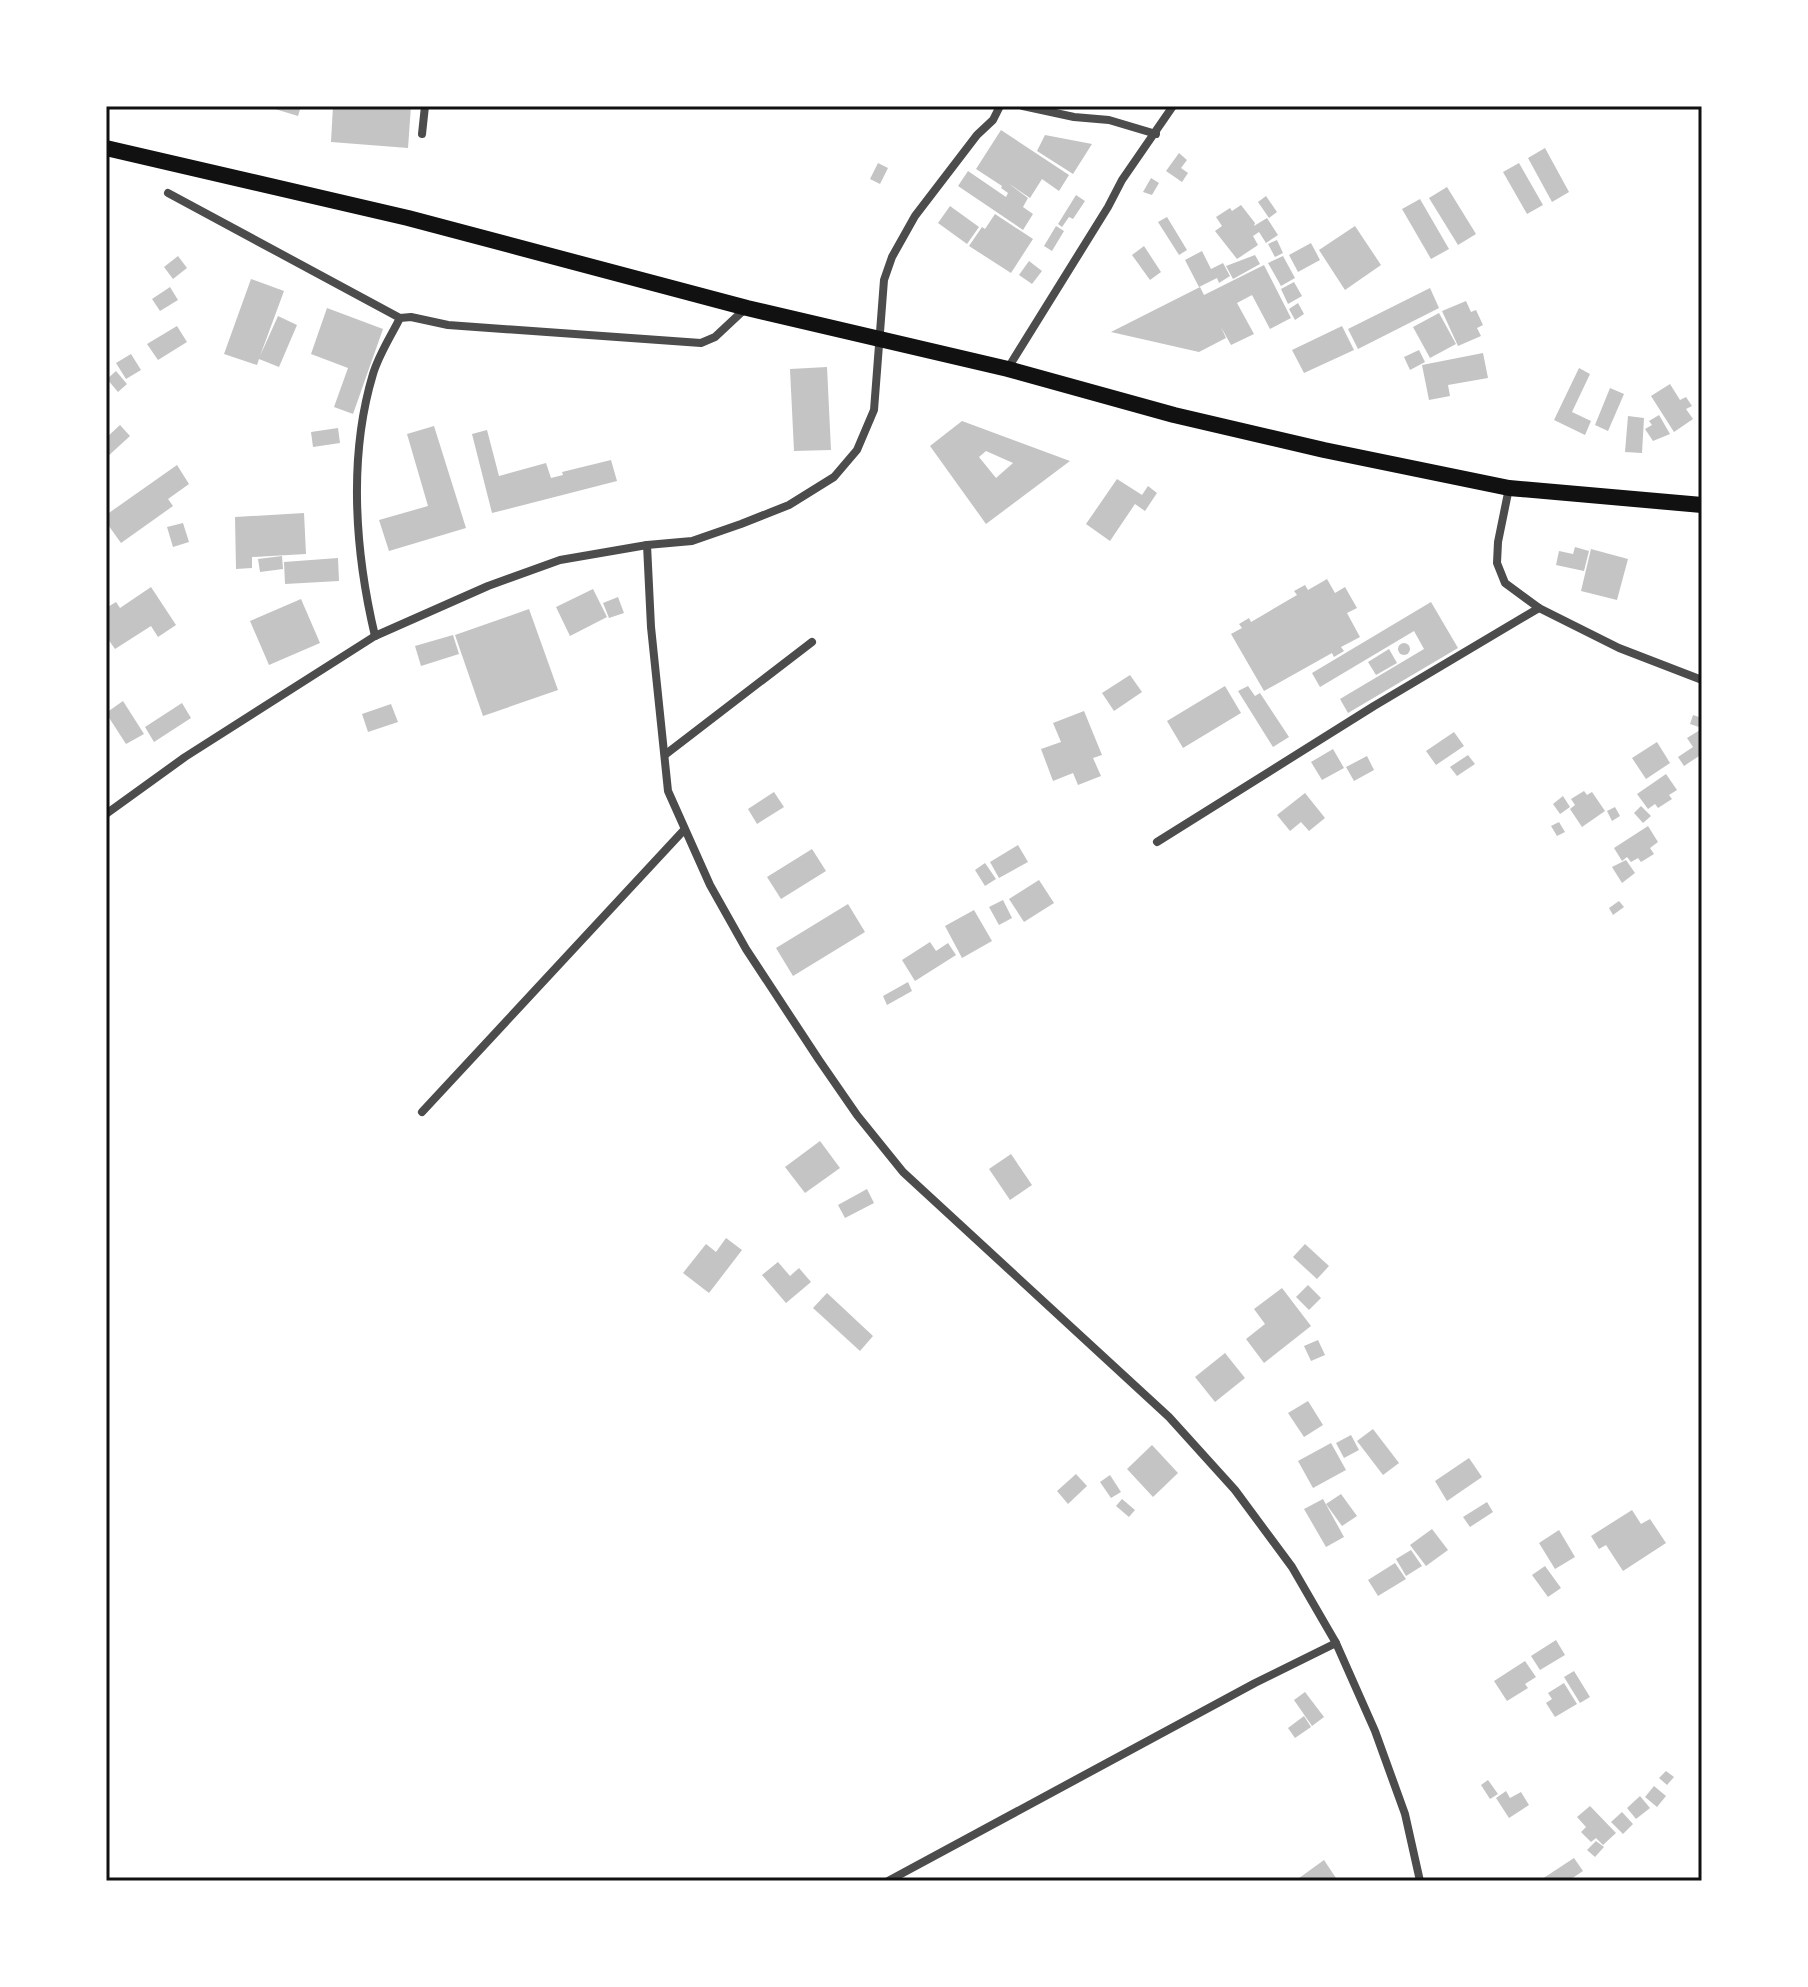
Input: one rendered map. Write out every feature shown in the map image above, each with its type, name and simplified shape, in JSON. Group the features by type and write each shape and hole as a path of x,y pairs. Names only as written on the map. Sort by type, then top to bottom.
{"main road":[{"path":"106,148 408,218 747,308 1008,369 1174,415 1324,450 1509,488 1702,505"}],"street":[{"path":"422,134 425,106"},
{"path":"106,814 185,757 375,636 488,586 560,560 647,545 692,541 789,505 834,477 857,450 874,410 884,280 892,257 915,216 977,135 993,120 1000,106"},
{"path":"1023,106 1074,117 1109,120 1156,134"},
{"path":"1008,369 1122,180 1173,106"},
{"path":"168,193 400,318 462,326 701,343 715,337 747,308"},
{"path":"375,636 363,570 357,503 359,445 374,371 400,318"},
{"path":"1509,488 1497,563 1505,583 1539,608 1619,648 1702,680"},
{"path":"647,545 651,627 668,791 710,885 746,949 857,1115 903,1172 1169,1417 1245,1503 1292,1567 1336,1643 1375,1731 1405,1814 1420,1881"},
{"path":"1157,842 1374,706 1539,608"},
{"path":"666,754 812,642"},
{"path":"422,1112 684,830"},
{"path":"888,1881 1255,1683 1336,1643"}],"building":[{"path":"265,106 301,106 298,116"},
{"path":"333,106 411,106 408,148 331,142"},
{"path":"1001,130 1069,175 1059,191 1042,179 1030,198 1008,183 1028,198 1023,207 1033,214 1023,230 958,186 968,171 1006,197 1008,193 1002,186 976,169"},
{"path":"1045,135 1092,144 1073,174 1037,151"},
{"path":"1545,148 1569,192 1552,202 1528,158"},
{"path":"1179,153 1187,160 1181,168 1188,173 1182,182 1166,171"},
{"path":"878,163 888,168 880,184 870,179"},
{"path":"1519,163 1543,205 1527,214 1503,172"},
{"path":"1151,178 1159,183 1152,195 1143,192"},
{"path":"1447,187 1476,234 1458,245 1429,198"},
{"path":"1076,195 1085,201 1073,219 1069,217 1062,227 1058,224"},
{"path":"1266,196 1277,212 1269,218 1258,202"},
{"path":"1420,199 1449,249 1431,259 1402,209"},
{"path":"1241,205 1255,223 1254,226 1267,218 1278,235 1266,243 1259,232 1253,236 1258,245 1237,259 1215,231 1222,226 1216,217"},
{"path":"950,206 979,227 967,244 938,223"},
{"path":"995,214 1033,239 1011,273 969,246"},
{"path":"1167,217 1187,250 1179,255 1158,222"},
{"path":"1056,226 1064,231 1052,251 1044,246"},
{"path":"1355,226 1381,265 1345,290 1319,250"},
{"path":"1277,240 1283,253 1275,257 1268,244"},
{"path":"1311,243 1320,260 1298,272 1289,255"},
{"path":"1144,246 1161,272 1150,280 1132,255"},
{"path":"1202,251 1211,269 1223,263 1230,276 1219,283 1217,278 1199,287 1185,260"},
{"path":"1255,255 1260,264 1233,279 1226,266"},
{"path":"178,256 187,268 173,279 164,267"},
{"path":"1283,256 1295,278 1281,286 1268,263"},
{"path":"1029,261 1042,271 1032,284 1019,275"},
{"path":"1264,265 1291,318 1270,329 1252,295 1237,303 1254,334 1231,345 1221,327 1226,338 1199,352 1111,332 1200,287 1204,295"},
{"path":"251,279 284,291 260,356 278,316 297,325 279,367 259,359 257,365 224,354"},
{"path":"1294,282 1302,296 1288,304 1281,289"},
{"path":"170,287 178,300 160,311 152,299"},
{"path":"1430,288 1439,308 1358,349 1348,329"},
{"path":"1466,301 1471,312 1476,310 1483,325 1477,328 1481,336 1458,346 1442,311"},
{"path":"1298,303 1304,314 1295,320 1289,309"},
{"path":"327,308 383,329 353,414 334,407 348,368 311,354"},
{"path":"1439,313 1456,344 1430,358 1413,327"},
{"path":"177,326 187,342 158,360 147,344"},
{"path":"1342,326 1354,350 1304,373 1292,350"},
{"path":"1419,350 1425,362 1410,370 1404,357"},
{"path":"1483,353 1488,378 1448,385 1450,396 1429,400 1422,365"},
{"path":"131,354 141,370 126,379 116,363"},
{"path":"827,367 831,450 794,451 790,369"},
{"path":"1579,368 1590,374 1572,412 1591,421 1585,435 1554,420"},
{"path":"116,371 127,384 118,392 107,379"},
{"path":"1670,384 1680,400 1686,397 1692,406 1686,409 1693,419 1674,432 1651,396"},
{"path":"1610,388 1624,394 1608,431 1595,425"},
{"path":"1659,415 1670,434 1653,441 1645,429 1652,425 1649,421"},
{"path":"1628,416 1644,418 1642,453 1625,452"},
{"path":"962,421 1070,461 986,524 930,446","holes":["986,451 1013,463 996,478 979,457"]},
{"path":"120,425 130,436 106,458 106,438"},
{"path":"434,426 466,528 389,551 379,520 428,506 407,434"},
{"path":"338,428 340,443 313,447 311,432"},
{"path":"487,430 499,476 546,463 551,478 563,475 562,472 611,460 617,481 492,513 472,434"},
{"path":"177,465 189,484 168,499 173,506 121,543 106,522 106,515"},
{"path":"1117,479 1142,495 1148,486 1157,493 1145,511 1135,504 1110,541 1086,524"},
{"path":"304,513 306,554 252,557 252,568 236,569 235,517"},
{"path":"183,523 189,542 173,547 167,527"},
{"path":"1575,547 1589,551 1584,571 1556,565 1559,551 1573,554"},
{"path":"1591,549 1628,559 1617,600 1581,591"},
{"path":"282,556 283,569 260,572 258,559"},
{"path":"338,558 339,581 285,584 284,562"},
{"path":"1327,579 1335,593 1345,587 1357,608 1347,613 1360,637 1341,647 1344,651 1334,657 1332,653 1264,691 1231,634 1242,628 1239,624 1249,618 1251,622 1297,595 1294,591 1305,585 1308,590"},
{"path":"151,587 176,625 158,637 151,626 115,649 106,636 106,608 116,602 120,608"},
{"path":"593,589 607,617 570,636 556,607"},
{"path":"618,597 624,613 609,618 603,603"},
{"path":"301,599 320,643 269,665 250,621"},
{"path":"1431,602 1458,648 1348,713 1340,699 1424,649 1414,631 1320,687 1312,673"},
{"path":"529,609 558,690 483,716 455,635"},
{"path":"453,635 459,654 421,666 415,646"},
{"path":"1404,643 1410,649 1404,655 1398,649"},
{"path":"1389,649 1397,663 1376,675 1368,662"},
{"path":"1130,675 1142,692 1114,711 1102,693"},
{"path":"1225,686 1241,713 1183,748 1167,721"},
{"path":"1248,686 1255,696 1260,693 1289,737 1273,747 1238,691"},
{"path":"123,701 144,734 126,744 106,713"},
{"path":"182,703 191,718 154,742 145,727"},
{"path":"391,704 398,722 368,732 362,714"},
{"path":"1084,711 1102,755 1093,758 1101,776 1078,785 1073,773 1053,781 1041,749 1061,742 1053,723"},
{"path":"1693,715 1702,718 1702,728 1690,724"},
{"path":"1700,730 1702,754 1684,766 1678,757 1693,747 1687,738"},
{"path":"1454,732 1464,746 1436,765 1426,751"},
{"path":"1657,742 1670,763 1646,779 1632,758"},
{"path":"1333,749 1344,768 1322,780 1311,762"},
{"path":"1468,755 1475,764 1457,776 1450,767"},
{"path":"1367,756 1374,770 1354,781 1346,767"},
{"path":"1666,774 1677,790 1669,795 1672,799 1658,808 1655,804 1648,809 1637,794"},
{"path":"1584,791 1587,795 1592,792 1605,811 1582,827 1570,809 1575,805 1571,799"},
{"path":"774,792 784,807 757,824 748,809"},
{"path":"1305,793 1325,818 1309,831 1301,822 1290,831 1277,815"},
{"path":"1563,796 1570,807 1560,814 1553,804"},
{"path":"1641,806 1651,816 1643,823 1634,813"},
{"path":"1615,807 1620,816 1612,821 1607,811"},
{"path":"1559,822 1565,832 1557,836 1551,826"},
{"path":"1648,826 1658,842 1650,848 1654,854 1641,862 1638,858 1631,862 1627,857 1622,861 1614,848"},
{"path":"1018,845 1028,862 999,878 990,862"},
{"path":"812,849 826,871 781,899 767,877"},
{"path":"1626,860 1635,873 1622,883 1612,867"},
{"path":"985,863 996,879 985,886 975,870"},
{"path":"1039,880 1054,903 1024,922 1009,899"},
{"path":"1003,900 1012,918 999,925 989,907"},
{"path":"1619,901 1624,907 1613,915 1609,908"},
{"path":"848,904 865,932 793,976 776,948"},
{"path":"974,910 992,941 962,958 945,926"},
{"path":"930,942 936,951 948,943 956,955 915,981 902,960"},
{"path":"908,982 912,991 887,1005 883,996"},
{"path":"820,1141 840,1168 805,1193 785,1167"},
{"path":"1011,1154 1032,1185 1010,1200 989,1169"},
{"path":"867,1189 874,1203 845,1218 838,1205"},
{"path":"726,1238 742,1250 709,1293 683,1273 706,1244 716,1252"},
{"path":"1305,1244 1329,1266 1317,1279 1293,1257"},
{"path":"778,1262 790,1276 799,1268 811,1282 786,1303 762,1275"},
{"path":"1308,1285 1321,1298 1309,1310 1296,1297"},
{"path":"1282,1288 1311,1326 1264,1363 1246,1339 1265,1324 1254,1309"},
{"path":"827,1293 873,1336 860,1351 813,1308"},
{"path":"1318,1340 1325,1355 1311,1361 1304,1346"},
{"path":"1225,1353 1245,1378 1215,1402 1195,1377"},
{"path":"1308,1401 1323,1425 1304,1437 1288,1413"},
{"path":"1373,1429 1399,1463 1383,1475 1357,1441"},
{"path":"1351,1435 1359,1450 1344,1458 1336,1443"},
{"path":"1331,1443 1346,1470 1313,1488 1298,1461"},
{"path":"1152,1445 1178,1473 1153,1497 1127,1469"},
{"path":"1469,1458 1482,1477 1447,1501 1435,1481"},
{"path":"1076,1474 1087,1486 1068,1504 1057,1491"},
{"path":"1110,1475 1121,1492 1111,1498 1100,1482"},
{"path":"1341,1494 1357,1516 1342,1526 1326,1504"},
{"path":"1122,1499 1135,1510 1129,1517 1116,1506"},
{"path":"1323,1499 1344,1537 1326,1547 1304,1509"},
{"path":"1487,1502 1493,1512 1470,1527 1463,1517"},
{"path":"1632,1510 1641,1524 1650,1519 1666,1543 1623,1571 1606,1545 1599,1549 1591,1536"},
{"path":"1432,1529 1448,1550 1426,1566 1410,1545"},
{"path":"1559,1530 1575,1557 1555,1569 1539,1543"},
{"path":"1411,1550 1422,1566 1406,1576 1396,1559"},
{"path":"1395,1563 1406,1579 1378,1596 1368,1580"},
{"path":"1545,1566 1561,1588 1548,1597 1532,1575"},
{"path":"1556,1640 1565,1655 1540,1670 1531,1656"},
{"path":"1525,1661 1536,1677 1525,1684 1528,1688 1507,1701 1494,1681"},
{"path":"1574,1671 1590,1697 1580,1703 1564,1677"},
{"path":"1564,1683 1577,1704 1555,1717 1546,1703 1552,1699 1548,1693"},
{"path":"1305,1692 1324,1717 1312,1726 1294,1700"},
{"path":"1304,1716 1311,1727 1295,1738 1288,1728"},
{"path":"1666,1771 1674,1777 1667,1785 1659,1778"},
{"path":"1488,1780 1498,1794 1490,1799 1481,1785"},
{"path":"1654,1786 1666,1796 1657,1807 1645,1797"},
{"path":"1506,1791 1510,1798 1521,1792 1529,1805 1509,1818 1496,1798"},
{"path":"1640,1796 1650,1808 1636,1819 1627,1808"},
{"path":"1590,1806 1616,1833 1603,1845 1596,1838 1591,1842 1581,1832 1586,1827 1577,1817"},
{"path":"1622,1812 1633,1824 1623,1834 1611,1822"},
{"path":"1596,1841 1604,1847 1595,1857 1587,1850"},
{"path":"1574,1858 1583,1871 1568,1881 1539,1881"},
{"path":"1324,1860 1338,1881 1295,1881"}]}
